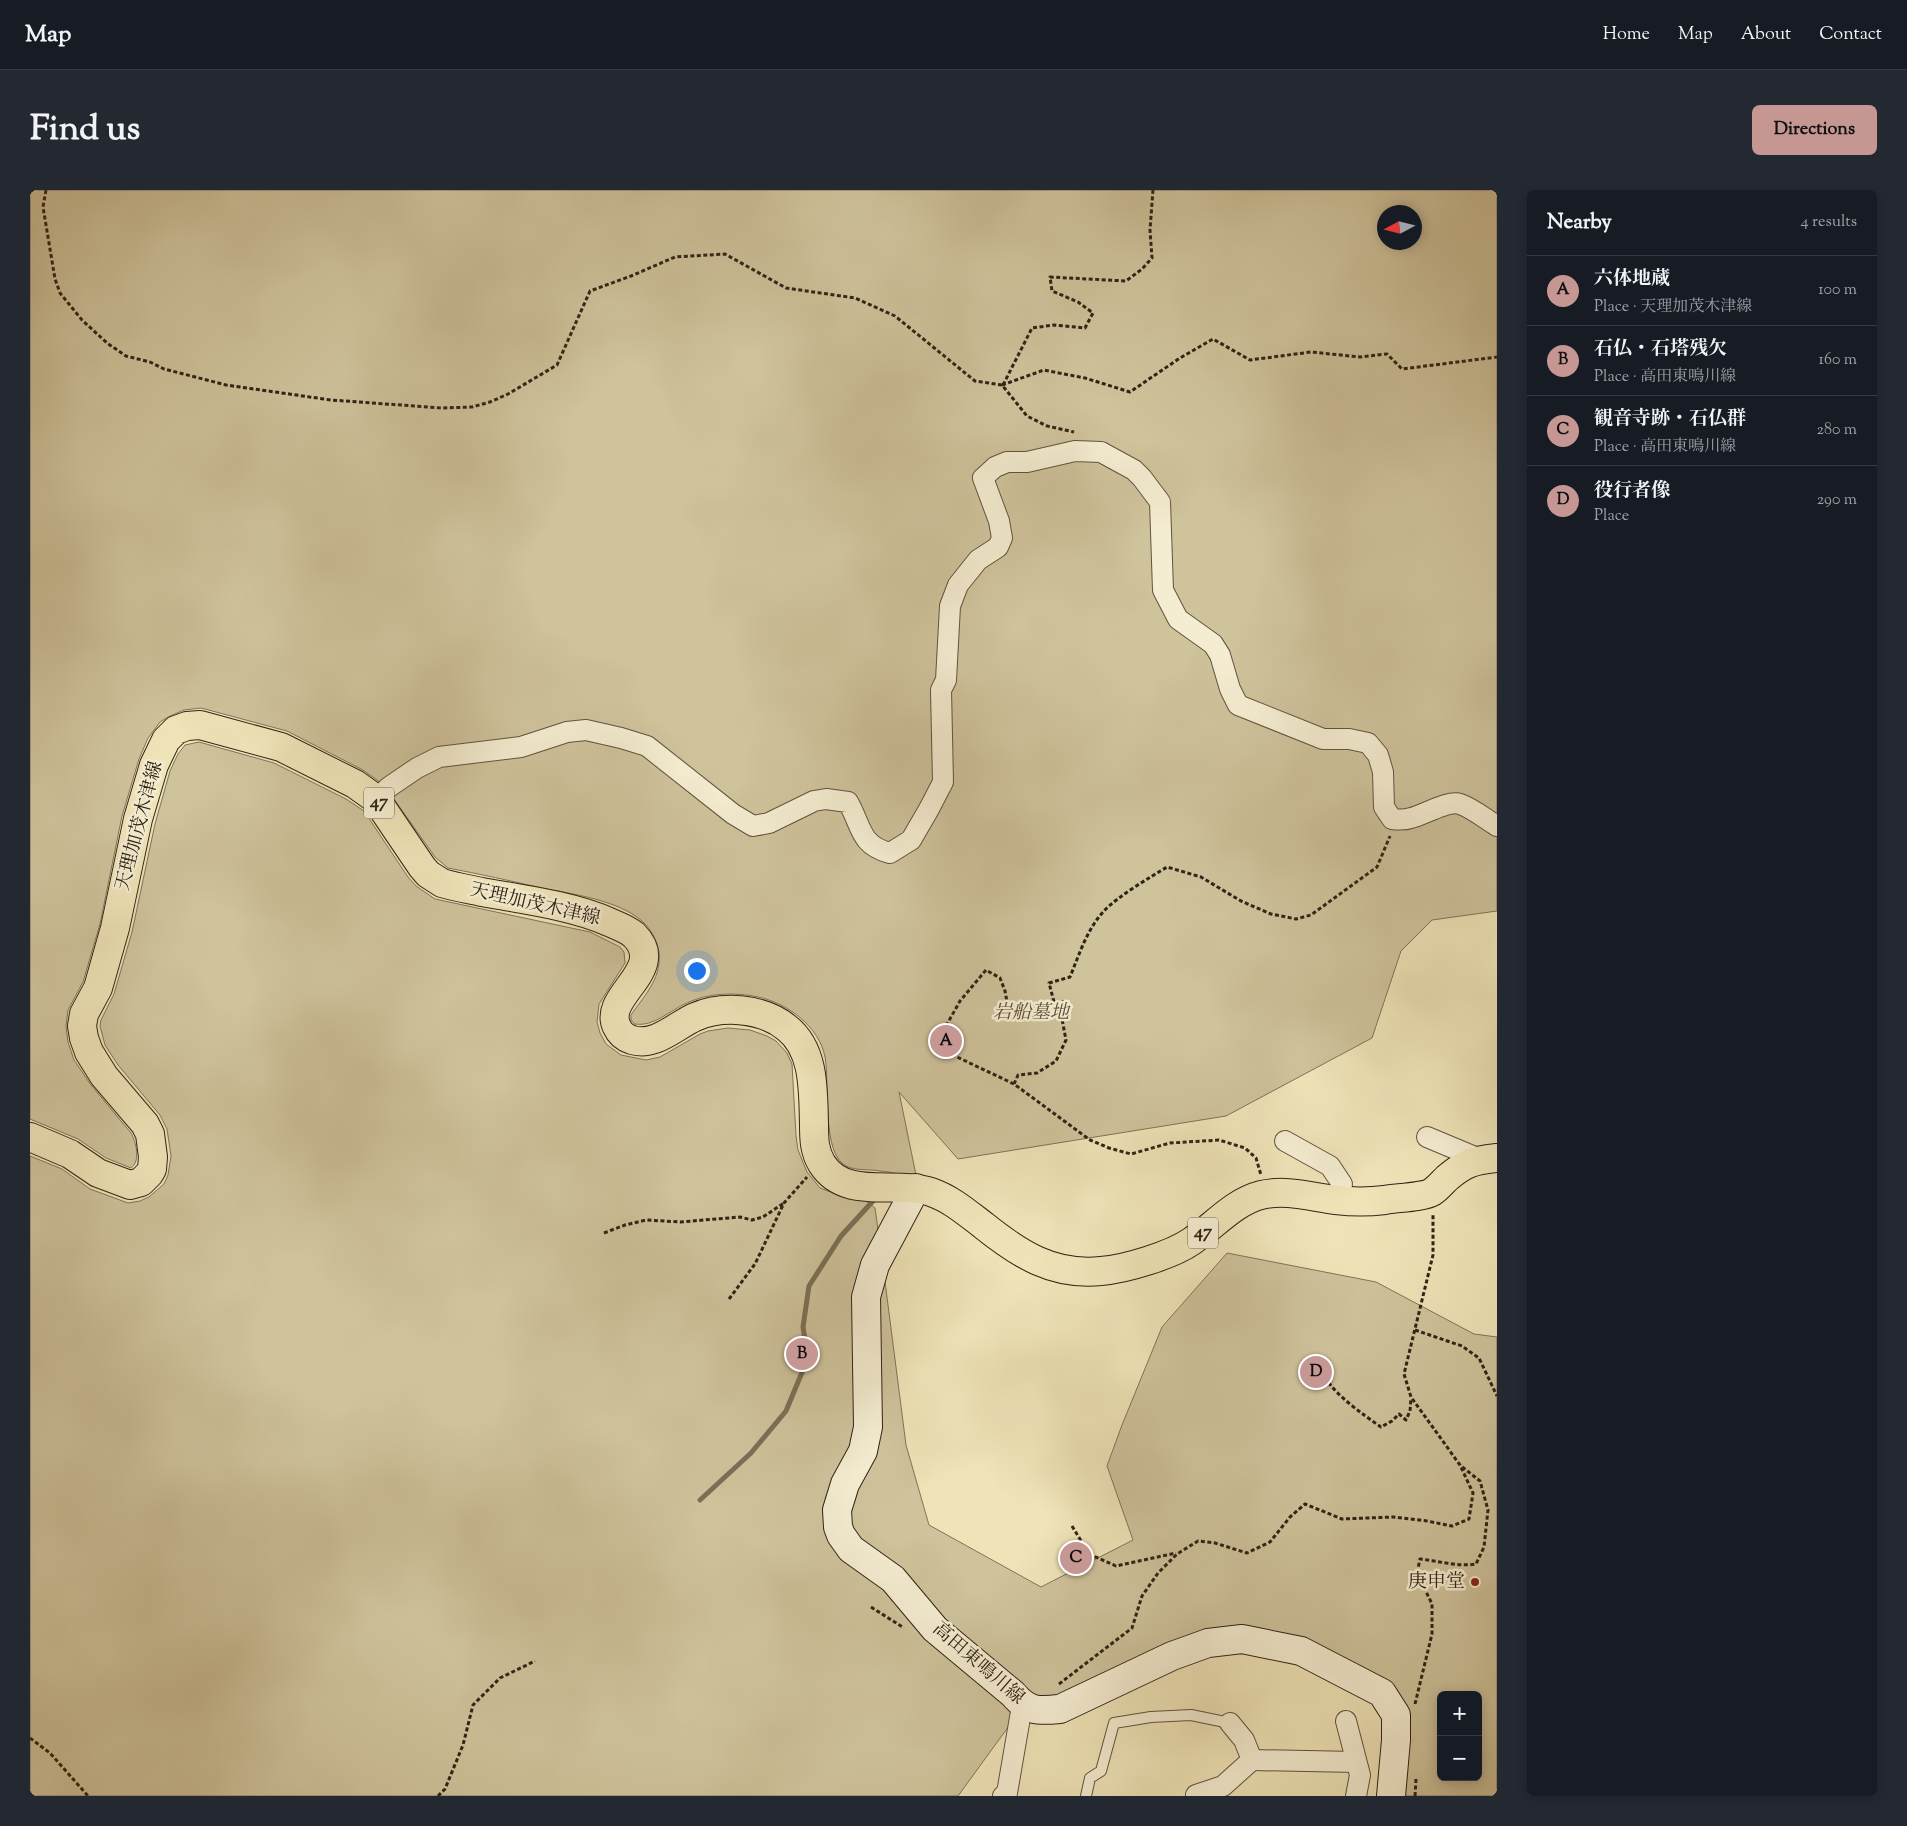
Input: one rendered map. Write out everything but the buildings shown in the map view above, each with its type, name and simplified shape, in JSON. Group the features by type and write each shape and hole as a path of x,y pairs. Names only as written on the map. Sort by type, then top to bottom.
{"main road":[{"name":"天理加茂木津線","path":"30,1137 70,1154 98,1173 130,1184 141,1182 152,1169 153,1157 150,1134 145,1124 104,1076 89,1052 82,1026 84,1014 98,988 115,928 138,820 154,765 163,745 171,735 182,728 200,725 281,747 355,784 376,799 422,867 428,874 442,883 596,916 631,933 636,938 643,952 641,969 614,1014 616,1026 629,1039 645,1042 653,1040 692,1018 726,1010 754,1012 776,1020 786,1027 801,1043 809,1060 815,1146 822,1163 838,1181 856,1186 892,1189 916,1188 953,1201 1006,1244 1037,1262 1068,1271 1102,1271 1144,1262 1189,1243 1236,1207 1260,1196 1285,1192 1339,1201 1378,1201 1431,1193"},
{"path":"1431,1193 1462,1165 1490,1159"},
{"name":"高田東鳴川線","path":"916,1188 874,1265 866,1297 868,1427 863,1451 845,1484 838,1510 838,1527 851,1549 893,1579 935,1629 1013,1694 1022,1706 1043,1711 1060,1709 1172,1656 1208,1643 1242,1639 1301,1651 1382,1693 1396,1715 1396,1740 1391,1796"}],"street":[{"path":"376,799 389,787 416,768 439,757 522,747 567,732 586,730 647,746 733,814 752,826 769,823 814,801 848,802 855,813 863,835 871,845 890,853 911,840 943,782 941,690 946,680 950,606 958,585 978,560 998,546 1002,538 999,522 983,478 995,468 1007,462 1027,462 1075,451 1101,452 1134,470 1160,502 1163,590 1178,619 1213,644 1220,655 1230,689 1238,705 1322,739 1349,739 1368,743 1378,755 1382,772 1384,806 1392,819 1413,818 1435,809 1458,803 1478,813 1497,826"},
{"path":"1427,1137 1490,1159"},
{"path":"1285,1141 1330,1166 1342,1184 1339,1201"},
{"path":"1009,1795 1022,1706"},
{"path":"1346,1721 1358,1769 1356,1796"},
{"path":"1230,1723 1244,1740 1252,1760"},
{"path":"1196,1795 1223,1786 1252,1760 1358,1769"},
{"path":"1347,1796 1358,1769"}],"lane":[{"path":"1086,1796 1090,1778 1101,1771 1114,1723 1151,1717 1191,1715 1230,1723"}],"path":[{"path":"46,190 43,207 55,279 60,293 82,320 107,342 126,356 150,362 164,369 226,384 330,400 432,408 472,407 490,402 508,394 556,364 590,291 675,257 725,254 786,288 855,298 895,316 975,381 1002,385 1044,370 1085,378 1130,392 1180,358 1213,339 1250,360 1311,352 1360,357 1387,354 1402,369 1497,356"},
{"path":"1002,385 1032,328 1054,325 1085,328 1093,313 1078,302 1052,291 1050,277 1126,281 1142,269 1152,258 1150,230 1153,190"},
{"path":"1002,385 1027,416 1047,426 1075,432"},
{"path":"1054,1002 1049,983 1070,977 1087,936 1104,912 1127,893 1168,867 1200,877 1241,902 1271,914 1296,920 1311,915 1378,867 1397,820"},
{"path":"1014,1084 1018,1075 1036,1073 1056,1061 1066,1040 1062,1019 1063,1002 1054,1002 1009,1014 1005,991 1000,978 986,970 960,1001 946,1026 946,1041 957,1057 1014,1084 1090,1140 1131,1154 1170,1143 1190,1141 1219,1140 1244,1148 1256,1158 1261,1176 1260,1196"},
{"path":"604,1233 646,1220 680,1222 740,1217 752,1220 763,1218 784,1203 822,1163"},
{"path":"1057,1685 1132,1628 1142,1596 1158,1573 1176,1554 1198,1541 1215,1543 1247,1553 1270,1542 1290,1517 1305,1504 1342,1519 1393,1517 1452,1526 1469,1520 1473,1493 1460,1465 1411,1397 1404,1374 1408,1350 1415,1330 1433,1255 1431,1193"},
{"path":"729,1299 756,1264 784,1203"},
{"path":"1415,1330 1462,1346 1479,1358 1497,1396"},
{"path":"1322,1371 1324,1378 1334,1390 1381,1427 1392,1422 1399,1414 1406,1420 1410,1411 1411,1397"},
{"path":"1414,1705 1432,1634 1432,1604 1417,1574 1420,1559 1444,1561 1463,1566 1476,1564 1484,1547 1488,1510 1480,1481 1460,1465"},
{"path":"1072,1526 1090,1554 1116,1566 1184,1550"},
{"path":"438,1796 445,1789 463,1745 473,1705 500,1678 535,1662"},
{"path":"30,1738 50,1753 88,1796"},
{"path":"1415,1769 1415,1796"}],"green space":[{"name":"岩船墓地","path":"30,190 1497,190 1497,911 1432,920 1401,951 1372,1038 1226,1116 958,1159 899,1092 917,1180 890,1172 850,1168 838,1159 833,1147 828,1116 825,1057 822,1046 809,1026 790,1010 758,997 722,994 695,1000 655,1021 635,1024 631,1020 631,1015 653,983 659,962 659,951 655,940 650,930 642,921 620,908 594,899 448,868 435,857 384,785 363,770 287,731 201,708 184,710 168,717 160,722 148,738 139,759 122,816 100,924 83,982 68,1010 66,1026 68,1042 74,1060 91,1085 131,1133 136,1146 136,1161 131,1168 106,1158 78,1139 30,1119"},
{"path":"199,742 274,763 346,799 364,811 416,886 435,899 590,932 620,947 624,952 625,963 599,1004 597,1022 606,1044 621,1055 646,1060 660,1057 700,1034 728,1028 750,1030 767,1036 776,1041 787,1053 792,1064 798,1150 807,1172 820,1188 836,1194 860,1196 875,1208 879,1237 858,1426 827,1509 887,1587 1017,1715 958,1796 30,1796 30,1156 62,1169 90,1189 128,1203 149,1197 164,1184 168,1175 171,1156 167,1129 160,1115 118,1065 105,1045 100,1026 114,994 132,932 155,824 170,771 178,754 185,745"},
{"path":"1227,1253 1376,1282 1474,1334 1497,1337 1497,1796 1402,1796 1408,1712 1271,1632 1057,1698 1029,1696 943,1621 851,1530 849,1512 877,1298 884,1274 906,1445 929,1525 1041,1587 1133,1540 1107,1466 1162,1327"}],"waterway":[{"path":"700,1500 751,1453 786,1411 808,1358 803,1327 809,1286 841,1236 873,1201"}],"place":[{"name":"六体地蔵","path":"946,1041"},
{"name":"石仏・石塔残欠","path":"802,1354"},
{"name":"役行者像","path":"1316,1372"},
{"name":"観音寺跡・石仏群","path":"1076,1558"},
{"name":"庚申堂","path":"1475,1582"}]}
